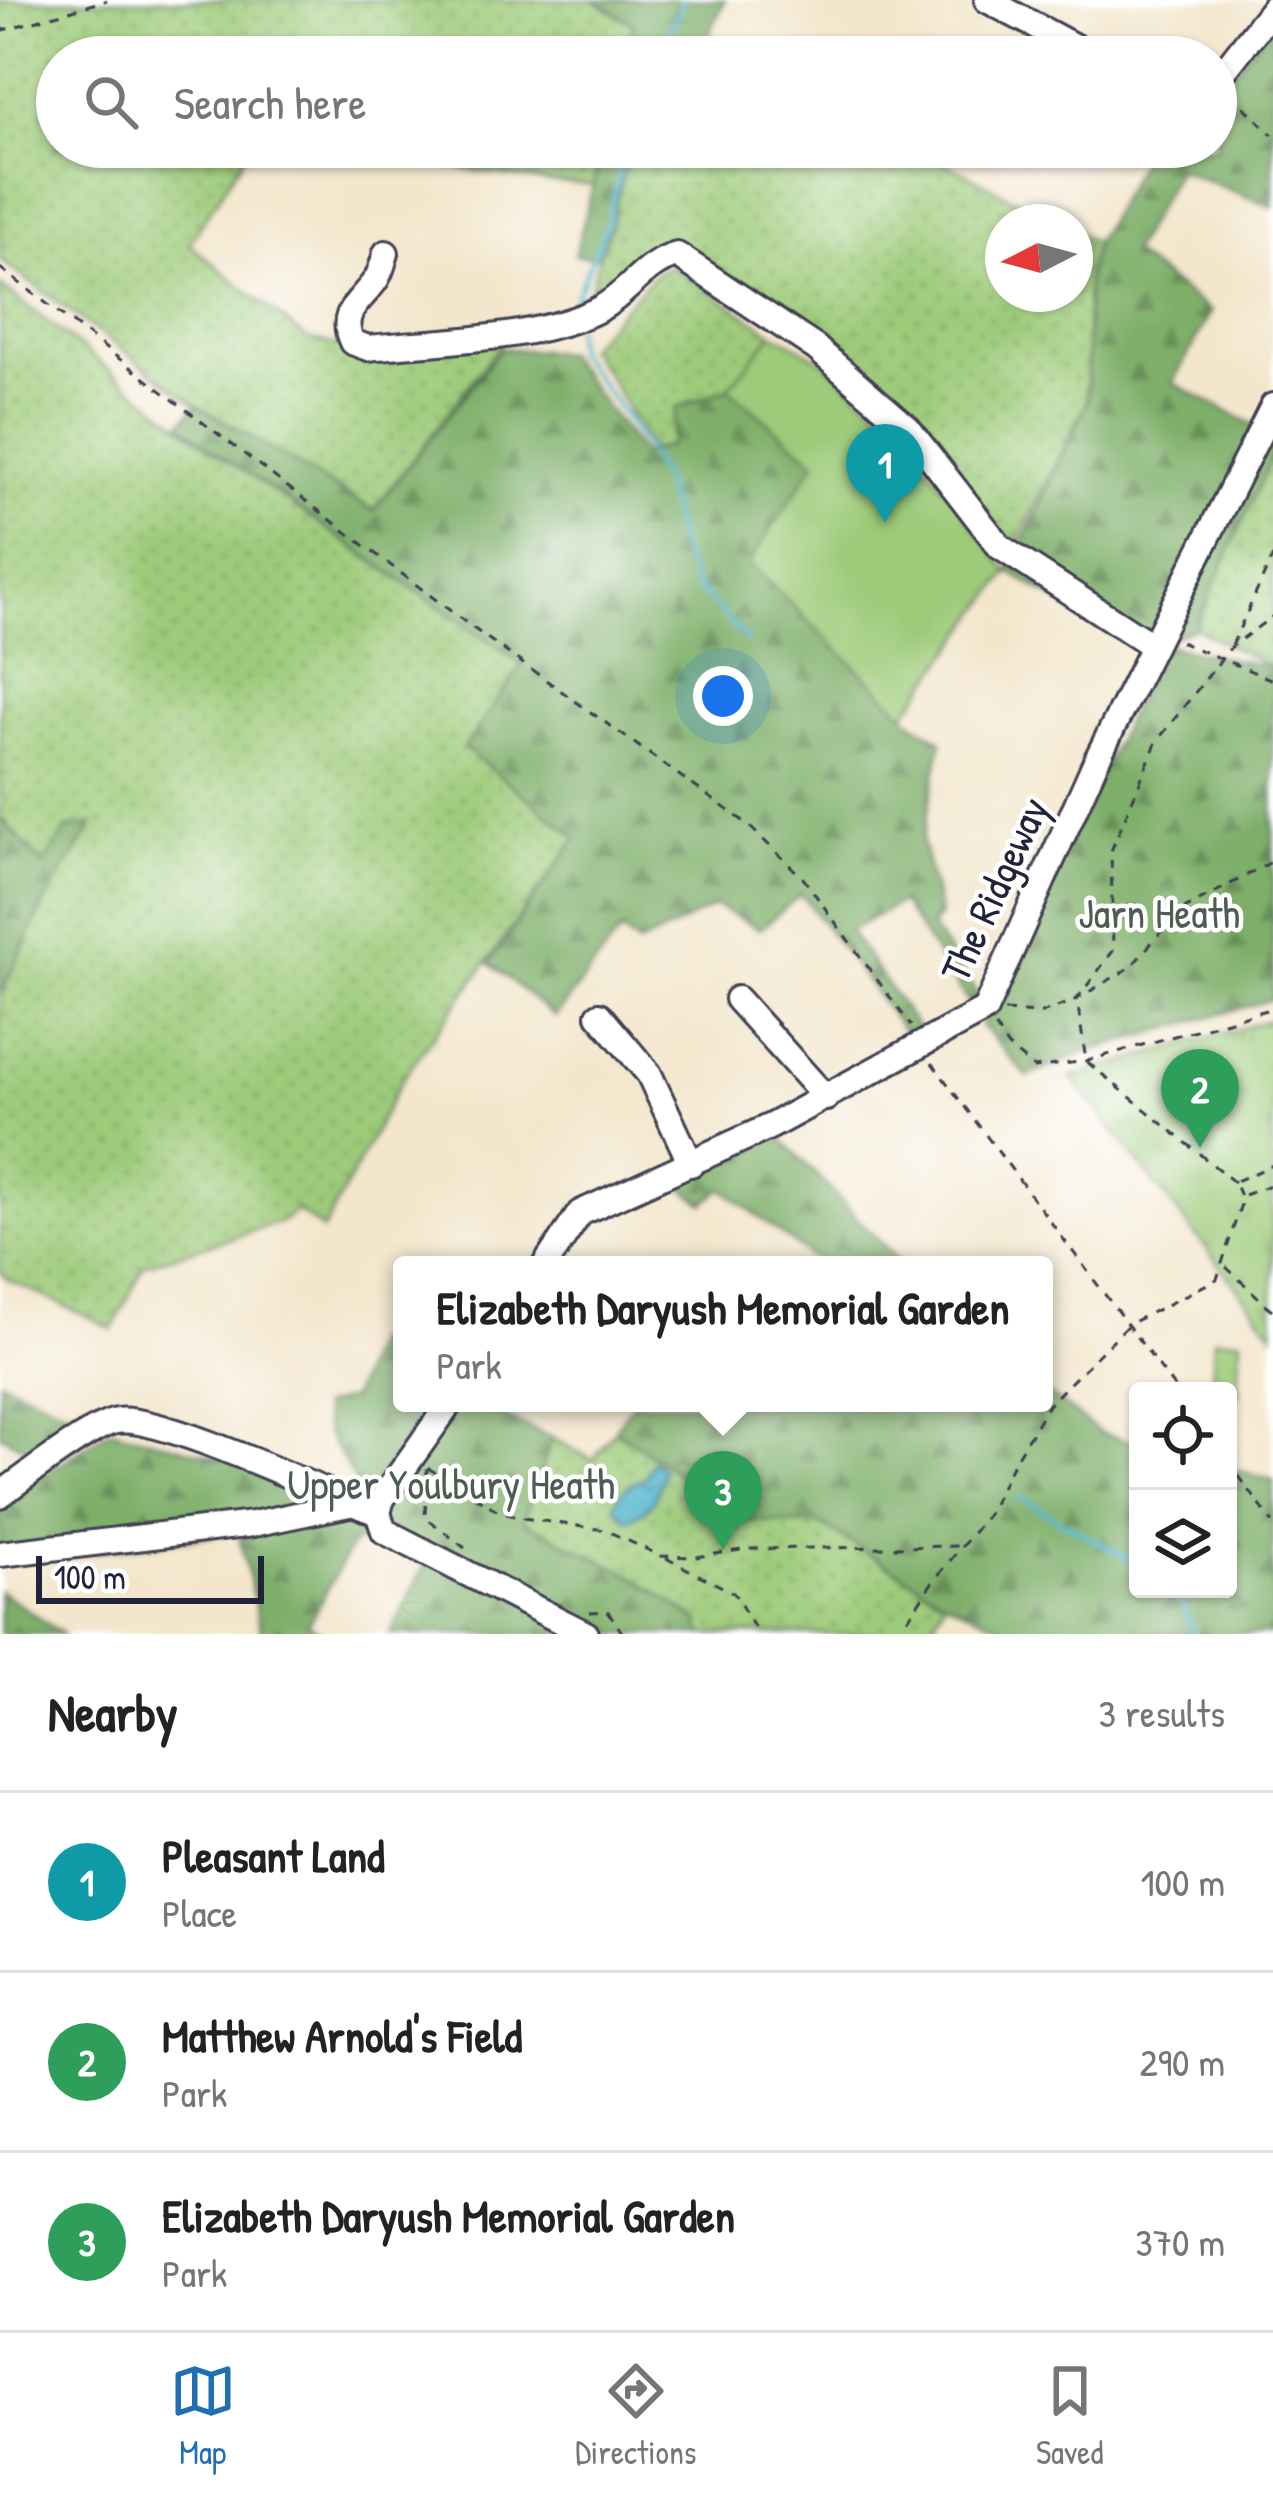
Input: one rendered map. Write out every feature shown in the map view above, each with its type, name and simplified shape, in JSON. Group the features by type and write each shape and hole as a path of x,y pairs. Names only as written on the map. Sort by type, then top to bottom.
{"street":[{"path":"987,0 1055,36"},
{"path":"1237,54 1273,8"},
{"path":"386,253 379,277 348,312 345,327 352,342 368,348 533,332 601,308 655,261 677,255 815,348 908,428 1000,547 1156,640"},
{"name":"The Ridgeway","path":"551,1256 580,1213 826,1097 985,1010 1096,761 1273,406"},
{"path":"737,999 826,1097"},
{"path":"599,1015 649,1074 691,1164"},
{"path":"443,1412 382,1498 378,1513 384,1531 586,1623"},
{"path":"0,1495 113,1420 128,1420 188,1437 378,1513"},
{"path":"0,1554 253,1524 353,1503"}],"path":[{"path":"0,31 107,0"},
{"path":"1237,101 1273,135"},
{"path":"0,268 473,628 746,823 803,878 1171,1382"},
{"path":"1053,1400 1129,1324 1217,1279 1242,1196 1234,1182 1087,1061 1077,999 1113,951 1111,850 1157,740 1223,660 1273,556"},
{"path":"1231,647 1273,616"},
{"path":"1156,640 1273,680"},
{"path":"985,1010 1042,1013 1077,999 1131,967 1177,913 1273,861"},
{"path":"985,1010 1008,1047 1034,1068 1087,1061 1273,1008"},
{"path":"1234,1182 1273,1165"},
{"path":"1242,1196 1273,1184"},
{"path":"1224,1265 1273,1312"},
{"path":"897,1634 988,1514 1044,1412"},
{"path":"472,1554 424,1517 427,1467 516,1517 605,1530 661,1556 734,1593 758,1634"},
{"path":"1237,1473 1273,1523"},
{"path":"661,1556 696,1557 747,1549 962,1546"},
{"path":"586,1623 608,1611 623,1634"}],"green space":[{"path":"0,0 594,0 634,24 631,36 36,36 36,168 237,168 189,244 307,339 384,356 503,340 374,511 197,405 0,260"},
{"path":"594,0 725,0 708,36 631,36 634,24"},
{"path":"1273,21 1273,207 1178,169 1131,253 1211,312 1173,383 1273,435 1273,453 1195,628 1139,649 1009,572 1087,402 1093,251 1136,168 1237,168 1237,66"},
{"path":"458,168 597,168 593,185"},
{"path":"598,168 625,168 598,257 575,255"},
{"path":"624,168 955,168 1023,204 985,204 985,312 1087,312 1087,402 1013,550 867,383 759,294 672,240 643,251 586,305"},
{"path":"671,265 773,333 728,388 676,408 670,445 652,451 586,348 656,273"},
{"path":"0,285 205,444 523,665 464,748 578,837 402,1079 323,1230 297,1210 285,1221 144,1265 113,1329 7,1279 0,1270 0,996 47,897 92,826 43,865 0,818"},
{"path":"773,333 822,360 903,433 1009,572 905,714 749,563 816,462 728,388"},
{"path":"501,348 565,353 642,454 670,445 676,408 728,388 816,462 749,563 916,725 942,740 922,841 940,917 930,926 980,998 969,1003 901,902 849,931 919,1030 908,1037 801,894 760,929 715,906 638,945 621,931 555,1017 489,963 577,837 464,748 523,664 181,423 197,405 373,511"},
{"path":"1273,453 1273,668 1195,628"},
{"name":"Jarn Heath","path":"1162,644 1273,668 1273,999 1085,1052 1028,1077 981,1025"},
{"path":"0,818 43,865 67,829 93,825 47,897 0,996"},
{"path":"1273,1019 1273,1333 1071,1077"},
{"path":"778,1135 893,1256 809,1256 722,1188 704,1204 674,1181"},
{"path":"1214,1338 1241,1339 1238,1394 1237,1382 1212,1382"},
{"name":"Upper Youlbury Heath","path":"373,1342 393,1355 393,1412 494,1412 552,1438 523,1521 633,1576 699,1621 702,1634 390,1634 426,1563 376,1533 353,1543 308,1624 322,1634 262,1634 238,1532 0,1564 0,1505 111,1429 363,1495 326,1432 322,1406 351,1398"},
{"path":"0,1380 87,1420 40,1456 0,1434"},
{"path":"1053,1398 1100,1433 1129,1441 1129,1598 1237,1598 1237,1470 1273,1480 1273,1634 1020,1634 945,1600 822,1525 743,1520 615,1429 627,1412 1053,1412"},
{"path":"615,1429 743,1520 822,1525 945,1600 928,1634 702,1634 699,1621 523,1521 552,1438 593,1460"},
{"path":"0,1591 62,1634 0,1634"}],"water":[{"path":"653,1461 663,1470 656,1495 643,1511 627,1519 615,1507 618,1497 629,1485 644,1479"}],"waterway":[{"path":"667,36 684,0"},
{"path":"575,310 575,298 606,226 621,168"},
{"path":"575,328 575,351 624,414 663,478 695,585 748,641"},
{"path":"1020,1498 1129,1559"},
{"path":"1180,1598 1194,1634"}],"place":[{"name":"Pleasant Land","path":"885,523"},
{"name":"Matthew Arnold's Field","path":"1200,1148"},
{"name":"Elizabeth Daryush Memorial Garden","path":"723,1550"}]}
